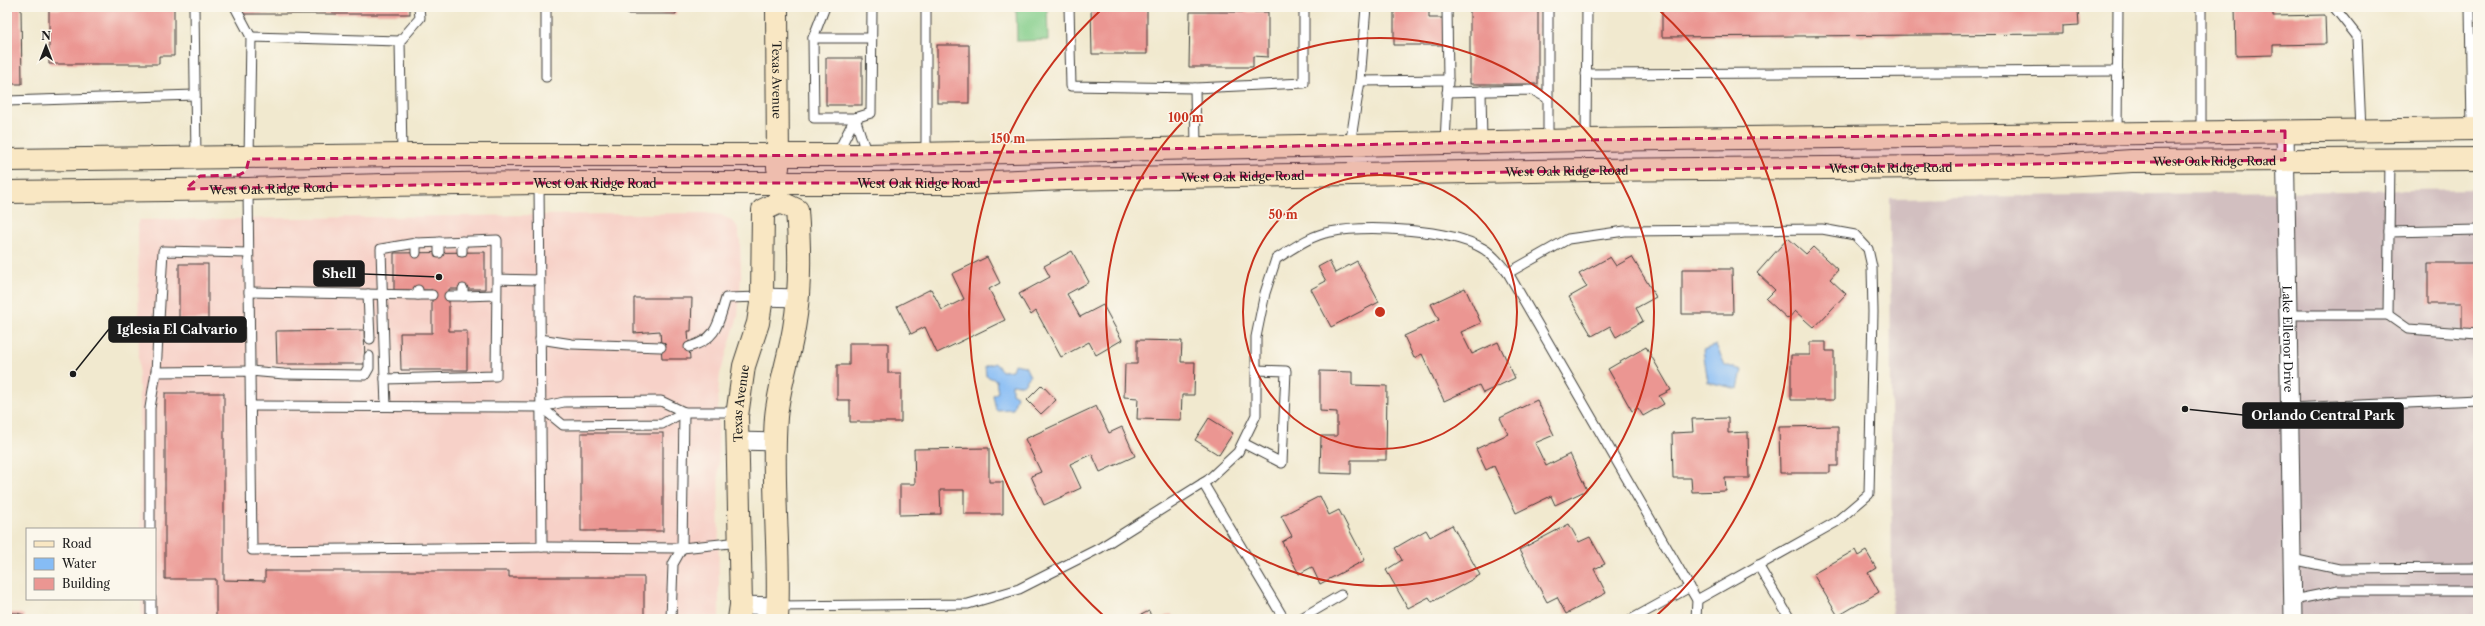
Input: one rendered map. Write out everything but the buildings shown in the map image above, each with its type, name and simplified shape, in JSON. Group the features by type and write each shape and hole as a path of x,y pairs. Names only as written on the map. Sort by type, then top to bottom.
{"street":[{"name":"Texas Avenue","path":"740,612 737,412 744,366 758,323 762,297 763,210 779,193 777,7"},
{"path":"7,160 402,156 867,156 1196,147 1586,140 2475,129"},
{"name":"Lake Ellenor Drive","path":"2286,131 2285,160 2293,619"},
{"path":"1906,136 1906,167"},
{"path":"1498,172 1521,160 1583,156 1586,140"},
{"path":"1065,178 1086,166 1187,164 1195,156 1196,147"},
{"path":"186,190 200,176 239,175 246,171 249,158"},
{"name":"West Oak Ridge Road","path":"7,192 248,190 383,185 538,183 779,193 1065,178 2049,166 2132,161 2478,159"},
{"path":"740,612 778,612 775,442 781,380 794,329 798,298 798,210 779,193"},
{"path":"762,297 798,298"},
{"path":"737,441 775,442"}],"lane":[{"path":"194,7 196,158"},
{"path":"235,7 251,38 249,158"},
{"path":"402,156 400,40 420,18 419,7"},
{"path":"546,7 546,77"},
{"path":"825,7 813,38 814,118 855,118 871,113 872,7"},
{"path":"926,7 926,154"},
{"path":"1070,7 1071,86 1195,88 1304,83 1304,7"},
{"path":"1350,145 1360,81 1366,7"},
{"path":"1445,143 1448,80 1448,7"},
{"path":"1548,7 1548,141"},
{"path":"1586,140 1587,7"},
{"path":"2117,133 2118,7"},
{"path":"2201,7 2201,132"},
{"path":"2334,7 2356,36 2360,131"},
{"path":"2470,7 2474,24 2475,129"},
{"path":"251,38 400,40"},
{"path":"813,38 871,38"},
{"path":"1586,74 2118,71"},
{"path":"1360,81 1448,80"},
{"path":"1195,88 1196,147"},
{"path":"1447,92 1533,90 1547,98"},
{"path":"1481,91 1482,142"},
{"path":"7,100 195,95"},
{"path":"836,156 855,118"},
{"path":"855,118 867,156"},
{"path":"2388,315 2390,160"},
{"path":"538,183 542,407 542,547"},
{"path":"248,190 252,550 542,547 682,548 740,542"},
{"path":"778,612 968,604 1019,589 1086,555 1203,483 1238,452 1256,416 1256,338 1265,293 1276,259 1305,241 1329,232 1372,229 1430,233 1460,238 1483,248 1508,273 1690,587 1697,600 1696,619"},
{"path":"1508,273 1568,239 1625,231 1822,229 1855,235 1868,249 1872,266 1873,312 1869,494 1836,522 1697,600"},
{"path":"2389,232 2478,230"},
{"path":"385,379 496,376 497,240 416,243 381,249 384,296 385,379 386,406"},
{"path":"462,241 462,252"},
{"path":"439,242 439,253"},
{"path":"416,243 416,253"},
{"path":"150,528 150,408 156,372 163,251 248,253"},
{"path":"497,279 539,280"},
{"path":"249,292 368,294 384,296 418,293 432,295"},
{"path":"449,296 463,292 496,295"},
{"path":"368,294 370,339"},
{"path":"689,347 704,343 711,337 726,298 762,297"},
{"path":"2288,315 2388,315 2408,329 2478,334"},
{"path":"540,339 572,344 661,347"},
{"path":"156,372 250,371 284,374 365,375 369,368 369,356"},
{"path":"1243,443 1282,463 1286,371 1256,370"},
{"path":"2289,408 2478,400"},
{"path":"251,406 542,407 564,402 661,401 684,412 737,412"},
{"path":"542,407 563,425 662,424 684,412"},
{"path":"671,619 673,564 682,548 684,412"},
{"path":"1203,483 1284,619"},
{"path":"2292,559 2339,569 2478,568"},
{"path":"1758,565 1790,619"},
{"path":"1632,619 1690,587"},
{"path":"2293,600 2338,591 2472,591"},
{"path":"1300,619 1341,595"},
{"path":"151,600 151,619"}],"highlighted area":[{"path":"2285,131 2285,160 1065,179 970,183 539,183 186,189 200,176 239,175 246,171 249,159 867,155 1586,140"}],"shaded area":[{"path":"2478,189 2478,619 1892,619 1890,198"},
{"path":"704,213 721,215 729,219 737,226 740,240 741,276 738,316 720,374 718,394 719,619 141,619 141,600 156,600 156,528 140,528 138,220"}],"green space":[{"path":"1016,7 1047,7 1048,40 1017,41"}],"water":[{"path":"1716,345 1725,365 1742,370 1738,389 1708,382 1703,350"},
{"path":"995,363 1002,371 1012,370 1014,364 1025,366 1030,376 1023,385 1012,384 1012,393 1017,396 1013,409 996,410 993,395 998,392 996,380 986,376 985,366"}],"place":[{"name":"Shell","path":"439,277"},
{"name":"Iglesia El Calvario","path":"73,374"},
{"name":"Orlando Central Park","path":"2185,409"}]}
